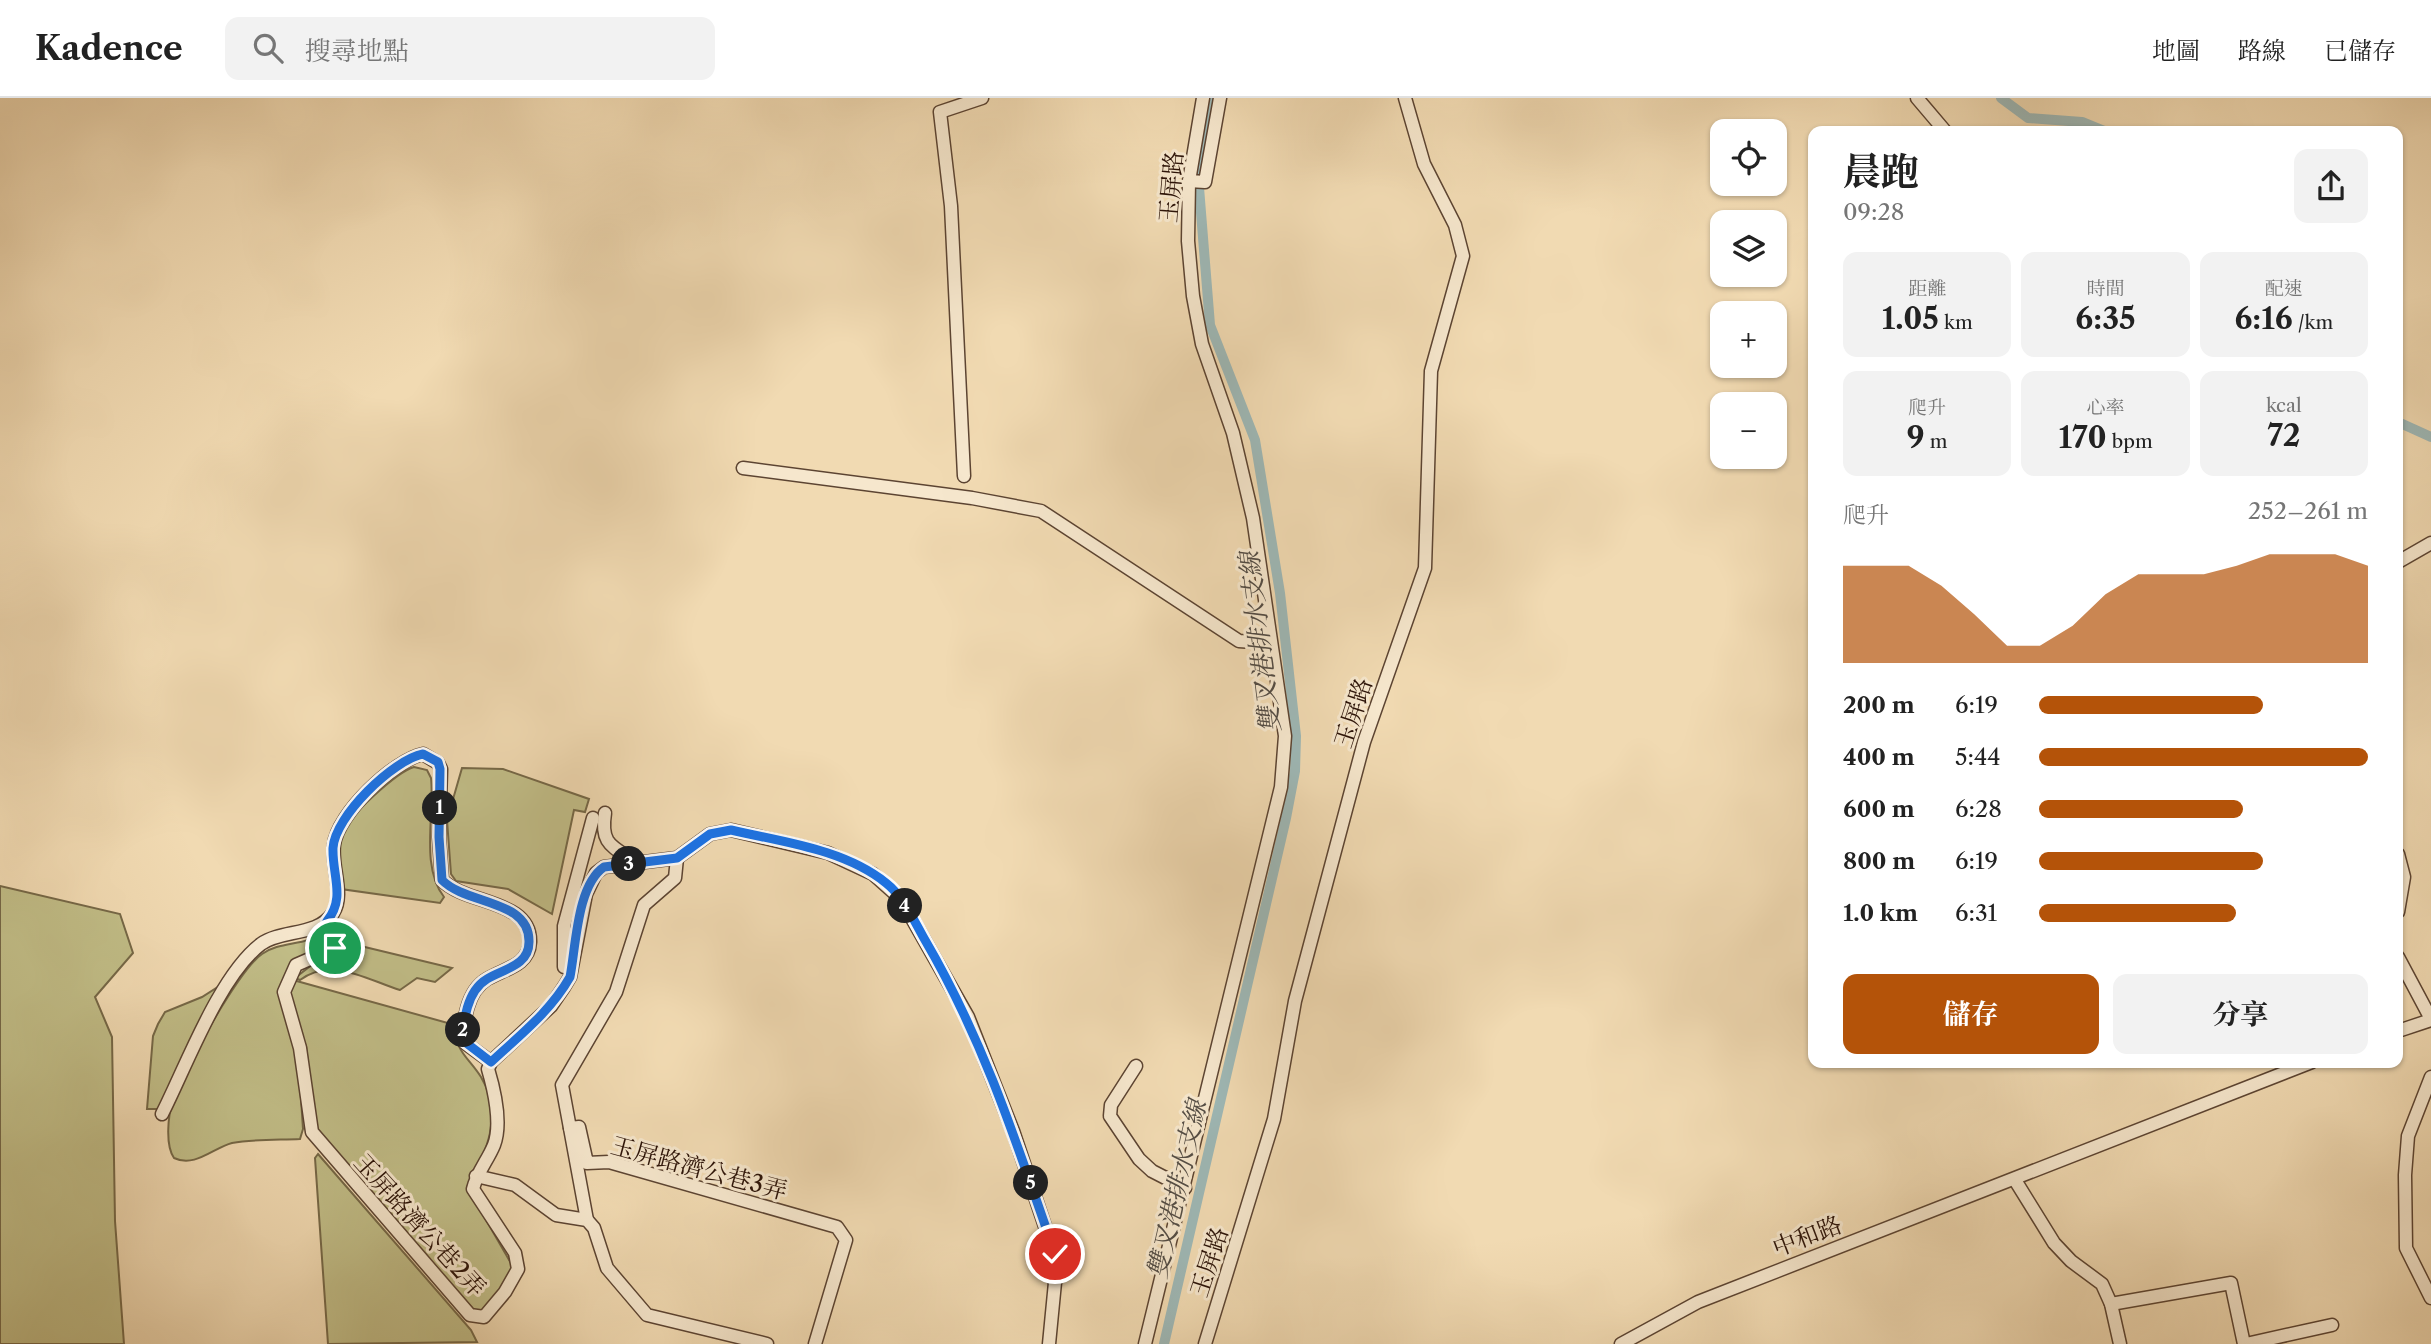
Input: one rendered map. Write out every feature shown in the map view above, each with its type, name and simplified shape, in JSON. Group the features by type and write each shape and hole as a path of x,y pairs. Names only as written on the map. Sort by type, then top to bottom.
{"street":[{"path":"964,475 951,206 947,153 940,113 982,98"},
{"path":"1189,181 1205,182 1220,98"},
{"name":"玉屏路","path":"1205,1344 1274,1119 1295,1001 1364,741 1425,568 1431,371 1463,256 1455,225 1424,164 1405,98"},
{"path":"1917,98 1941,126"},
{"name":"玉屏路","path":"1145,1344 1281,787 1285,736 1247,494 1233,433 1202,344 1193,296 1188,241 1189,181 1201,99"},
{"path":"743,468 1041,510 1240,641 1253,642 1268,632"},
{"path":"2403,559 2431,542"},
{"path":"162,1114 225,988 251,953 272,937 302,931 327,921 338,899 334,839 347,814 398,763 423,754 431,757 440,769 439,837 442,880 457,893 509,909 520,917 528,930 530,943 526,956 518,964 486,979 475,991 463,1019 465,1042 491,1062"},
{"path":"551,1006 563,979 566,956 564,926 599,815 605,841 637,863"},
{"path":"587,1220 556,1215 515,1185 476,1176 495,1142 496,1122 488,1069 491,1062 551,1006 570,977 582,909 596,873 611,864 677,858 710,834 731,830 828,853 873,874 894,889 972,1025 1057,1262 1048,1344"},
{"path":"677,858 676,878 644,905 617,992 574,1060 562,1085 587,1220 594,1228 607,1268 647,1315 766,1344"},
{"name":"玉屏路濟公巷2弄","path":"327,921 337,937 335,948 296,965 284,992 300,1048 312,1132 470,1315 484,1317 505,1292 519,1269 514,1253 473,1189 476,1176"},
{"path":"2403,966 2431,1019 2403,1029"},
{"path":"1136,1066 1111,1105 1110,1116 1139,1158 1152,1171 1185,1188"},
{"name":"中和路","path":"1620,1344 1698,1302 2297,1068"},
{"path":"2431,1077 2408,1136 2405,1175 2406,1248 2431,1298"},
{"name":"玉屏路濟公巷3弄","path":"570,1128 579,1127 587,1163 609,1162 837,1227 843,1232 846,1240 815,1344"},
{"path":"2015,1180 2054,1242 2071,1261 2102,1284 2111,1304 2120,1344"},
{"path":"2111,1304 2231,1283 2245,1344 2332,1325"}],"shaded area":[{"path":"414,767 427,770 431,778 430,855 432,870 444,897 440,903 341,889 340,848 346,826 374,796 396,777"},
{"path":"462,768 503,769 589,799 585,812 574,810 552,914 508,889 456,881 451,874 447,820"},
{"path":"0,886 120,914 133,953 95,997 112,1037 115,1221 124,1344 0,1344"},
{"path":"323,933 328,947 287,974 298,1053 303,1129 300,1139 232,1143 197,1159 189,1161 174,1158 169,1146 168,1130 173,1100 199,1046 226,1000 262,954"},
{"path":"344,942 452,968 435,982 417,978 400,990 337,970 312,973 300,980 295,978 313,964 338,959"},
{"path":"293,980 455,1025 460,1048 481,1077 491,1106 492,1120 486,1148 467,1187 512,1265 512,1274 479,1316 316,1133 306,1046 297,1026 289,988"},
{"path":"224,983 160,1109 147,1109 153,1036 165,1012 202,997"},
{"path":"318,1154 471,1330 477,1342 328,1344 315,1158"}],"waterway":[{"name":"雙叉港排水支線","path":"1164,1344 1295,771 1296,736 1280,593 1255,440 1210,325 1198,175 1210,98"},
{"path":"2001,98 2028,118 2082,122 2092,126"},
{"path":"2403,424 2431,437"}],"route":[{"path":"335,948 337,937 327,921 338,899 333,849 339,827 347,814 398,763 423,754 438,762 440,769 439,837 442,880 457,893 509,909 520,917 528,930 530,943 526,956 499,975 486,979 475,991 463,1019 465,1042 491,1062 551,1006 570,977 586,894 596,873 604,867 611,864 677,858 710,834 731,830 828,853 873,874 894,889 936,959 975,1032 1013,1131 1055,1254"}]}
